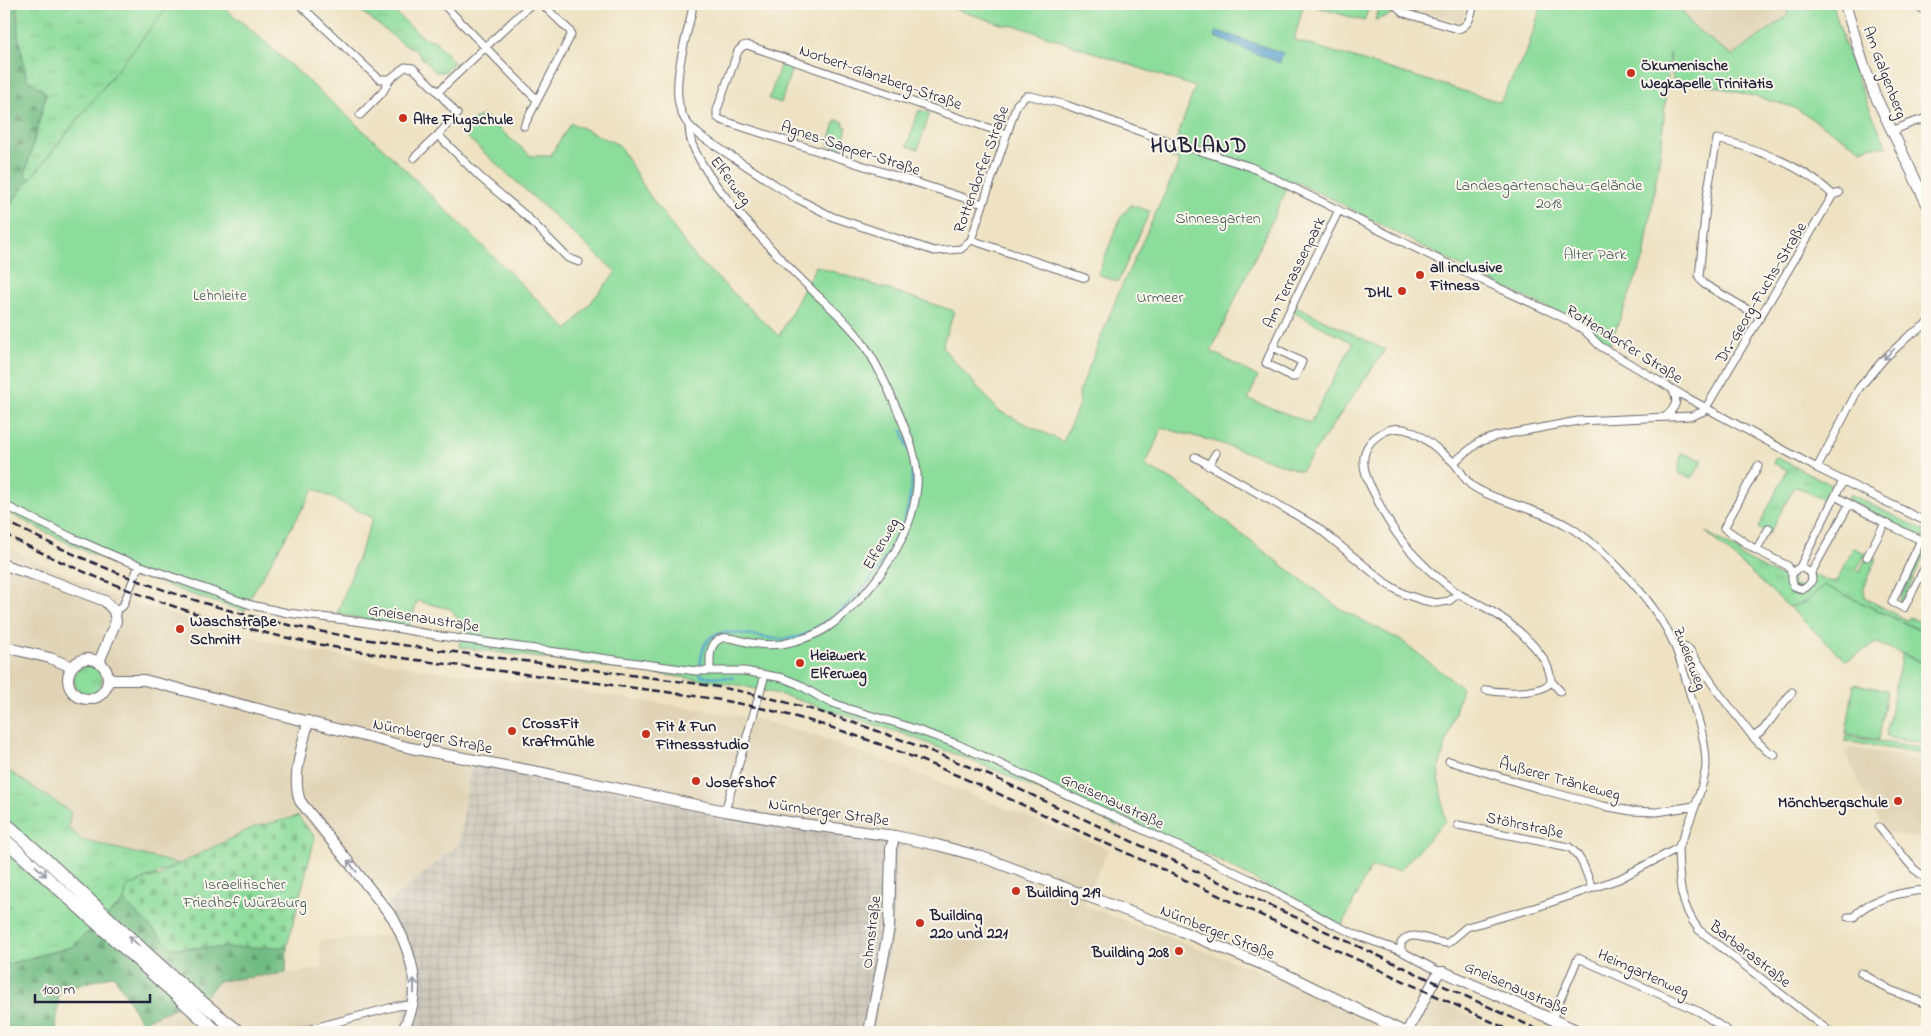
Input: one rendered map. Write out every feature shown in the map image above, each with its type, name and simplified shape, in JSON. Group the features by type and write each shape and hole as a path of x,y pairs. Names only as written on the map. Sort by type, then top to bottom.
{"highway":[{"path":"4,822 58,869 218,1032"},
{"path":"4,839 166,979 239,1032"}],"street":[{"path":"300,4 380,79 390,79"},
{"path":"443,4 537,100"},
{"path":"438,92 531,4"},
{"path":"524,126 571,34 542,4"},
{"path":"688,125 682,115 678,94 679,73 692,4"},
{"path":"1394,4 1404,13 1458,29 1468,24 1474,4"},
{"name":"Am Galgenberg","path":"1845,4 1866,71 1927,204"},
{"path":"1917,4 1927,13"},
{"name":"Agnes-Sapper-Straße","path":"747,45 738,51 717,110 720,120 983,204"},
{"name":"Norbert-Glanzberg-Straße","path":"747,45 1006,134"},
{"path":"360,115 382,93 390,79 408,66 413,68 457,114 414,158"},
{"name":"Rottendorfer Straße","path":"688,125 702,137 794,197 833,216 934,251 961,249 971,240 1017,104 1026,96 1032,96 1066,105 1251,168 1460,270 1564,318 1584,330 1600,346 1706,408 1817,468 1926,519"},
{"path":"1892,131 1927,118"},
{"name":"Elferweg","path":"688,125 691,142 697,156 726,198 759,235 862,341 894,401 908,435 917,465 917,486 909,522 900,542 876,579 845,612 822,630 797,641 765,644 721,638 712,646 710,671"},
{"path":"438,135 481,178 526,216 568,258 579,262"},
{"name":"Dr.-Georg-Fuchs-Straße","path":"1706,408 1836,194 1772,156 1717,139 1708,195 1699,277 1704,284 1760,317"},
{"name":"Am Terrassenpark","path":"1273,347 1302,362 1295,377 1266,363 1273,347 1339,210"},
{"path":"971,240 1085,278"},
{"path":"1817,468 1859,388 1884,359 1910,335 1927,324"},
{"path":"1666,416 1675,407 1677,400 1672,389"},
{"path":"1454,462 1478,442 1497,436 1578,421 1692,416 1704,412 1706,408"},
{"name":"Zweierweg","path":"1551,681 1545,662 1529,640 1504,619 1458,594 1411,552 1389,522 1365,477 1363,466 1366,449 1374,439 1384,432 1394,429 1408,430 1419,434 1454,462 1471,485 1496,498 1572,528 1596,546 1641,594 1659,618 1674,644 1701,726 1705,748 1705,774 1678,848"},
{"path":"1208,466 1216,453"},
{"path":"1195,457 1317,527 1387,584 1404,594 1436,603 1449,601 1458,594"},
{"path":"1758,466 1724,528 1756,550 1788,566 1792,574 1791,580 1794,586 1802,589 1807,588 1812,580 1811,573 1849,505"},
{"path":"1792,574 1800,567 1843,481"},
{"path":"1835,496 1885,523 1925,540 1892,602 1904,608 1927,563"},
{"name":"Gneisenaustraße","path":"4,505 73,538 139,565 251,605 288,613 362,622 440,636 696,671 710,671"},
{"path":"1867,556 1885,523"},
{"path":"1756,550 1769,528"},
{"path":"4,565 105,601 114,611 116,621 99,662"},
{"path":"114,611 123,606 139,565"},
{"path":"1800,567 1811,573"},
{"path":"1674,644 1684,646 1696,656 1718,692 1753,737 1767,751 1775,755"},
{"path":"4,647 50,658 72,667"},
{"path":"81,660 99,662 107,672 106,690 91,700 84,700 72,693 69,687 68,674 72,667 81,660"},
{"path":"710,671 744,671 765,676 725,811"},
{"name":"Gneisenaustraße","path":"765,676 783,678 798,684 823,699 846,708 957,744 1252,880 1361,937 1401,951 1440,972 1451,974 1581,1032"},
{"name":"Nürnberger Straße","path":"108,680 144,680 411,748 725,811 795,823 894,836 982,858 1156,921 1283,973 1405,1032"},
{"path":"1486,690 1516,692 1544,688 1549,686 1551,681 1560,691"},
{"path":"1753,737 1763,730 1792,692"},
{"path":"308,721 298,762 298,794 300,800 393,918 405,940 413,965 415,988 409,1020 402,1032"},
{"name":"Äußerer Tränkeweg","path":"1449,761 1603,806 1631,811 1657,812 1694,806"},
{"name":"Stöhrstraße","path":"1458,825 1569,847 1576,852 1582,862 1592,888"},
{"path":"1880,827 1914,868 1927,879"},
{"name":"Ohmstraße","path":"869,1032 889,928 891,848 894,836"},
{"path":"1401,951 1401,943 1405,938 1415,935 1435,942 1448,943 1467,927 1537,907 1619,879 1678,848"},
{"name":"Barbarastraße","path":"1678,848 1680,891 1685,908 1699,930 1830,1032"},
{"path":"1848,918 1854,917 1868,905 1884,898 1915,890 1927,890"},
{"name":"Heimgartenweg","path":"1552,1019 1564,986 1578,958 1700,1012 1729,1032"},
{"name":"Gneisenaustraße","path":"1405,1032 1440,972"},
{"path":"1861,973 1890,990 1927,1004"},
{"path":"299,1032 397,1006 413,1005"}],"shaded area":[{"path":"1407,4 1467,4 1461,22 1406,7"},
{"path":"1679,4 1785,4 1788,15 1733,56 1691,25"},
{"path":"4,546 112,596 226,631 313,652 699,709 759,720 800,731 877,758 1109,849 1083,905 1341,1000 1405,1029 1424,994 1505,1032 872,1032 893,931 896,859 901,848 907,845 472,760 459,844 388,903 298,814 277,819 179,864 82,840 68,827 71,812 4,768"},
{"name":"Mönchbergschule","path":"1853,748 1927,761 1927,840 1886,832 1860,786 1845,751"},
{"path":"472,759 725,813 870,832 908,845 901,848 896,859 893,931 872,1032 395,1032 403,1022 409,988 409,973 405,957 395,935 388,903 459,844"},
{"path":"395,935 405,957 409,973 409,988 403,1022 395,1032 148,1032 141,1022 207,995 218,981 322,969 319,941"}],"green space":[{"path":"4,4 17,4 18,35 27,80 42,89 46,95 25,174 30,179 4,212"},
{"path":"17,4 170,4 30,179 25,175 46,95 42,89 27,80 18,35"},
{"name":"Lehnleite","path":"170,4 219,4 249,28 386,151 568,330 616,272 458,129 483,115 531,156 550,156 571,123 619,145 649,195 696,258 779,336 816,266 954,311 942,347 999,411 1063,442 1080,402 1079,393 1118,294 1180,161 1170,158 1195,87 1020,27 1001,24 940,4 1302,4 1303,7 1294,40 1500,102 1528,48 1542,4 1679,4 1691,25 1733,56 1788,15 1785,4 1833,4 1857,77 1887,147 1870,146 1862,150 1793,107 1715,86 1673,80 1669,53 1662,141 1644,258 1609,346 1578,323 1448,260 1332,199 1291,180 1211,351 1258,377 1248,399 1310,423 1353,343 1293,312 1296,306 1385,350 1301,471 1213,441 1162,428 1145,466 1178,483 1237,531 1339,608 1402,641 1462,688 1438,771 1445,821 1400,870 1370,868 1342,926 1216,859 1121,817 1117,826 995,770 907,735 786,696 739,685 459,647 463,626 451,609 417,601 409,628 337,614 373,518 314,489 248,601 245,611 152,580 62,540 4,510 4,212"},
{"path":"352,4 385,4 423,37 435,41 454,62 445,72 435,72 414,49 403,44"},
{"path":"1307,4 1357,4 1369,7 1364,21"},
{"path":"1380,6 1390,6 1396,11 1375,20"},
{"path":"781,63 792,67 781,103 769,99"},
{"path":"919,110 930,113 918,149 907,146"},
{"path":"836,120 844,122 843,125 847,127 841,149 828,145"},
{"path":"1131,205 1150,211 1118,282 1098,274 1121,217"},
{"path":"1681,453 1703,460 1692,478 1678,473"},
{"path":"1776,457 1834,486 1827,502 1795,486 1769,534 1758,528 1787,470 1773,463"},
{"path":"1850,494 1927,532 1927,539 1847,500"},
{"path":"1706,532 1740,552 1739,555 1779,576 1783,570 1791,574 1794,586 1807,588 1811,573 1831,582 1836,582 1854,547 1866,554 1856,570 1859,572 1868,555 1877,559 1864,587 1865,598 1906,620 1910,617 1927,626 1927,633 1824,585 1806,602 1789,607"},
{"path":"1925,548 1926,551 1902,602 1899,601 1923,549"},
{"path":"1824,585 1927,634 1927,664 1877,643 1846,661 1789,607 1806,602"},
{"path":"1902,654 1927,665 1927,744 1889,738 1886,735"},
{"path":"88,666 98,670 102,680 98,690 88,694 78,690 74,680 78,670"},
{"path":"1854,684 1887,690 1879,740 1846,734"},
{"path":"1846,736 1927,749 1927,755 1845,741"},
{"path":"4,768 71,812 68,827 82,840 179,864 127,887 124,901 71,947 4,965"},
{"name":"Israelitischer Friedhof Würzburg","path":"298,816 315,837 287,947 172,948 124,901 127,887 156,875 157,877 163,875 163,872 254,827"},
{"path":"124,901 172,948 287,947 286,973 218,981 207,995 141,1022 114,975 59,991 56,1032 4,1032 4,965 71,947"}],"water":[{"path":"1217,31 1283,53 1280,63 1215,37"}],"waterway":[{"path":"733,678 701,676 702,652 710,638 724,633 733,633 788,639 813,631 855,597 879,569 900,533 910,500 912,463 902,430"}],"railway":[{"path":"4,520 84,559 125,576 210,605 296,627 443,651 712,686 808,708 839,718 901,740 993,777 1543,1032"},
{"path":"4,534 41,553 118,586 196,613 276,635 394,657 717,699 825,725 906,754 986,788 1514,1032"}],"place":[{"name":"Ökumenische Wegkapelle Trinitatis","path":"1631,73"},
{"name":"Alte Flugschule","path":"403,118"},
{"name":"all inclusive Fitness","path":"1420,275"},
{"name":"DHL","path":"1402,291"},
{"name":"Waschstraße Schmitt","path":"180,629"},
{"name":"Heizwerk Elferweg","path":"800,663"},
{"name":"CrossFit Kraftmühle","path":"512,731"},
{"name":"Fit & Fun Fitnessstudio","path":"646,734"},
{"name":"Josefshof","path":"696,781"},
{"name":"Mönchbergschule","path":"1898,801"},
{"name":"Building 219","path":"1016,891"},
{"name":"Building 220 und 221","path":"920,923"},
{"name":"Building 208","path":"1179,951"}],"district":[{"name":"HUBLAND","path":"1199,145"}],"park label":[{"name":"Landesgartenschau-Gelände 2018","path":"1549,193"},
{"name":"Sinnesgarten","path":"1218,217"},
{"name":"Alter Park","path":"1595,253"},
{"name":"Urmeer","path":"1160,296"}]}
